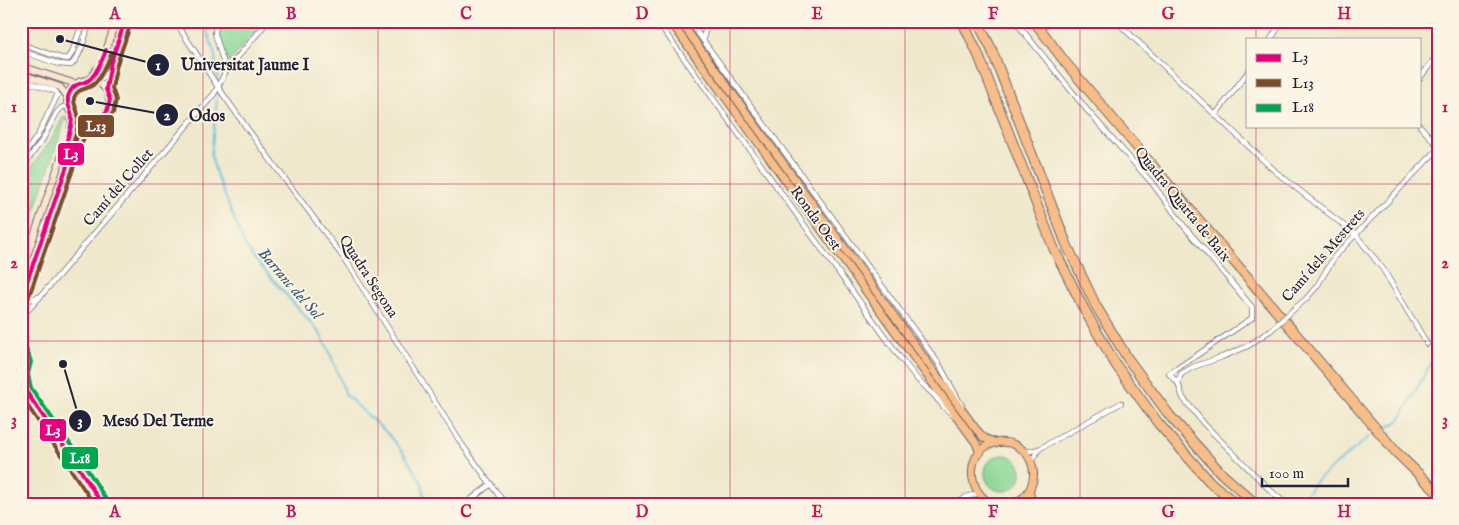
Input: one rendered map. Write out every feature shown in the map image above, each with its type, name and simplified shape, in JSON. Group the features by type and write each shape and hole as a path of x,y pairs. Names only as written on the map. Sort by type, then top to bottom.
{"highway":[{"path":"962,21 978,54 1054,249 1085,311 1116,365 1158,423 1210,482 1236,504"},
{"path":"977,21 991,48 1066,243 1096,306 1128,359 1170,416 1222,474 1256,504"},
{"path":"1034,21 1113,119 1396,452 1438,493"}],"main road":[{"path":"89,80 103,60 116,21"},
{"path":"106,89 111,62 125,21"},
{"name":"Ronda Oest","path":"670,21 965,421 984,438 996,443"},
{"name":"Ronda Oest","path":"680,21 965,421 980,453"},
{"path":"21,66 76,84"},
{"path":"21,74 60,87 68,101 72,114 70,132 21,274"},
{"path":"68,101 71,90 76,84 89,80 98,82 106,89 110,100 107,111 99,119 88,122 79,120 72,114"},
{"path":"21,300 78,134 88,122"},
{"path":"21,351 25,363 22,374 23,389 102,504"},
{"path":"994,504 989,502 977,490 972,474 975,461 980,453 996,443 1014,444 1026,452 1032,460 1035,475 1029,492 1017,503"},
{"path":"1029,492 1033,504"}],"street":[{"path":"21,44 68,59 72,53 83,21"},
{"path":"21,51 59,64 71,65 78,55 90,21"},
{"name":"Quadra Segona","path":"175,21 218,87 344,257 461,444 505,504"},
{"path":"216,21 215,34 226,72"},
{"name":"Camí del Collet","path":"21,313 28,310 40,297 208,101 226,72 268,21"},
{"name":"Ronda Oest","path":"657,21 918,380 944,408 965,421"},
{"name":"Quadra Quarta de Baix","path":"1015,21 1087,110 1152,183 1184,226 1252,307 1252,318 1168,374 1178,383"},
{"path":"1116,21 1276,172 1356,235 1383,269 1427,344"},
{"path":"1272,38 1282,21"},
{"path":"691,23 709,23 704,34 704,41"},
{"name":"Ronda Oest","path":"691,23 938,364 958,397 965,421"},
{"path":"1423,70 1438,54"},
{"path":"1216,114 1246,75"},
{"path":"21,80 57,93 38,135 21,159"},
{"path":"21,170 43,139 56,114 68,101"},
{"path":"1422,128 1438,148"},
{"name":"Camí dels Mestrets","path":"1178,383 1181,374 1192,367 1248,346 1271,330 1294,310 1316,286 1335,256 1438,148"},
{"path":"33,266 35,274 28,294 31,299 40,297"},
{"path":"1436,367 1438,374"},
{"path":"1178,383 1179,391 1183,398 1205,425 1286,504"},
{"path":"1026,452 1039,449 1121,403"},
{"path":"1032,460 1039,449"},
{"path":"465,504 491,484"},
{"path":"957,504 977,490"},
{"path":"82,504 86,495 92,504"}],"green space":[{"path":"221,21 263,21 229,63 217,31"},
{"path":"63,117 66,118 21,252 21,181 50,142"},
{"path":"1003,455 1010,456 1016,460 1020,466 1020,480 1016,486 1010,490 1003,491 996,490 990,486 986,480 985,473 986,466 990,460 996,456"}],"waterway":[{"name":"Barranc del Sol","path":"204,21 215,55 218,83"},
{"path":"1421,21 1438,30"},
{"name":"Barranc del Sol","path":"218,90 211,156 244,243 252,256 319,332 328,348 346,395 389,435 405,455 422,483 426,504"},
{"path":"1386,428 1399,421 1438,350"},
{"path":"1299,504 1316,481 1370,436"}],"transit line":[{"name":"L3","path":"21,299 78,134 88,122 99,119 107,111 110,100 106,89 111,62 125,21"},
{"name":"L13","path":"27,302 84,137 92,128 102,124 113,113 116,100 112,88 117,64 131,23"},
{"name":"L3","path":"64,148 72,122 68,96 74,87 91,78 106,50"},
{"name":"L13","path":"70,150 78,125 78,114 74,102 75,95 79,91 90,87 99,79 112,52"},
{"name":"L18","path":"27,349 31,362 28,374 31,388 84,464 107,501"},
{"name":"L3","path":"21,352 25,363 22,374 25,390 102,504"},
{"name":"L13","path":"21,396 94,504"}],"place":[{"name":"Universitat Jaume I","path":"60,39"},
{"name":"Odos","path":"90,101"},
{"name":"Mesó Del Terme","path":"63,364"}]}
